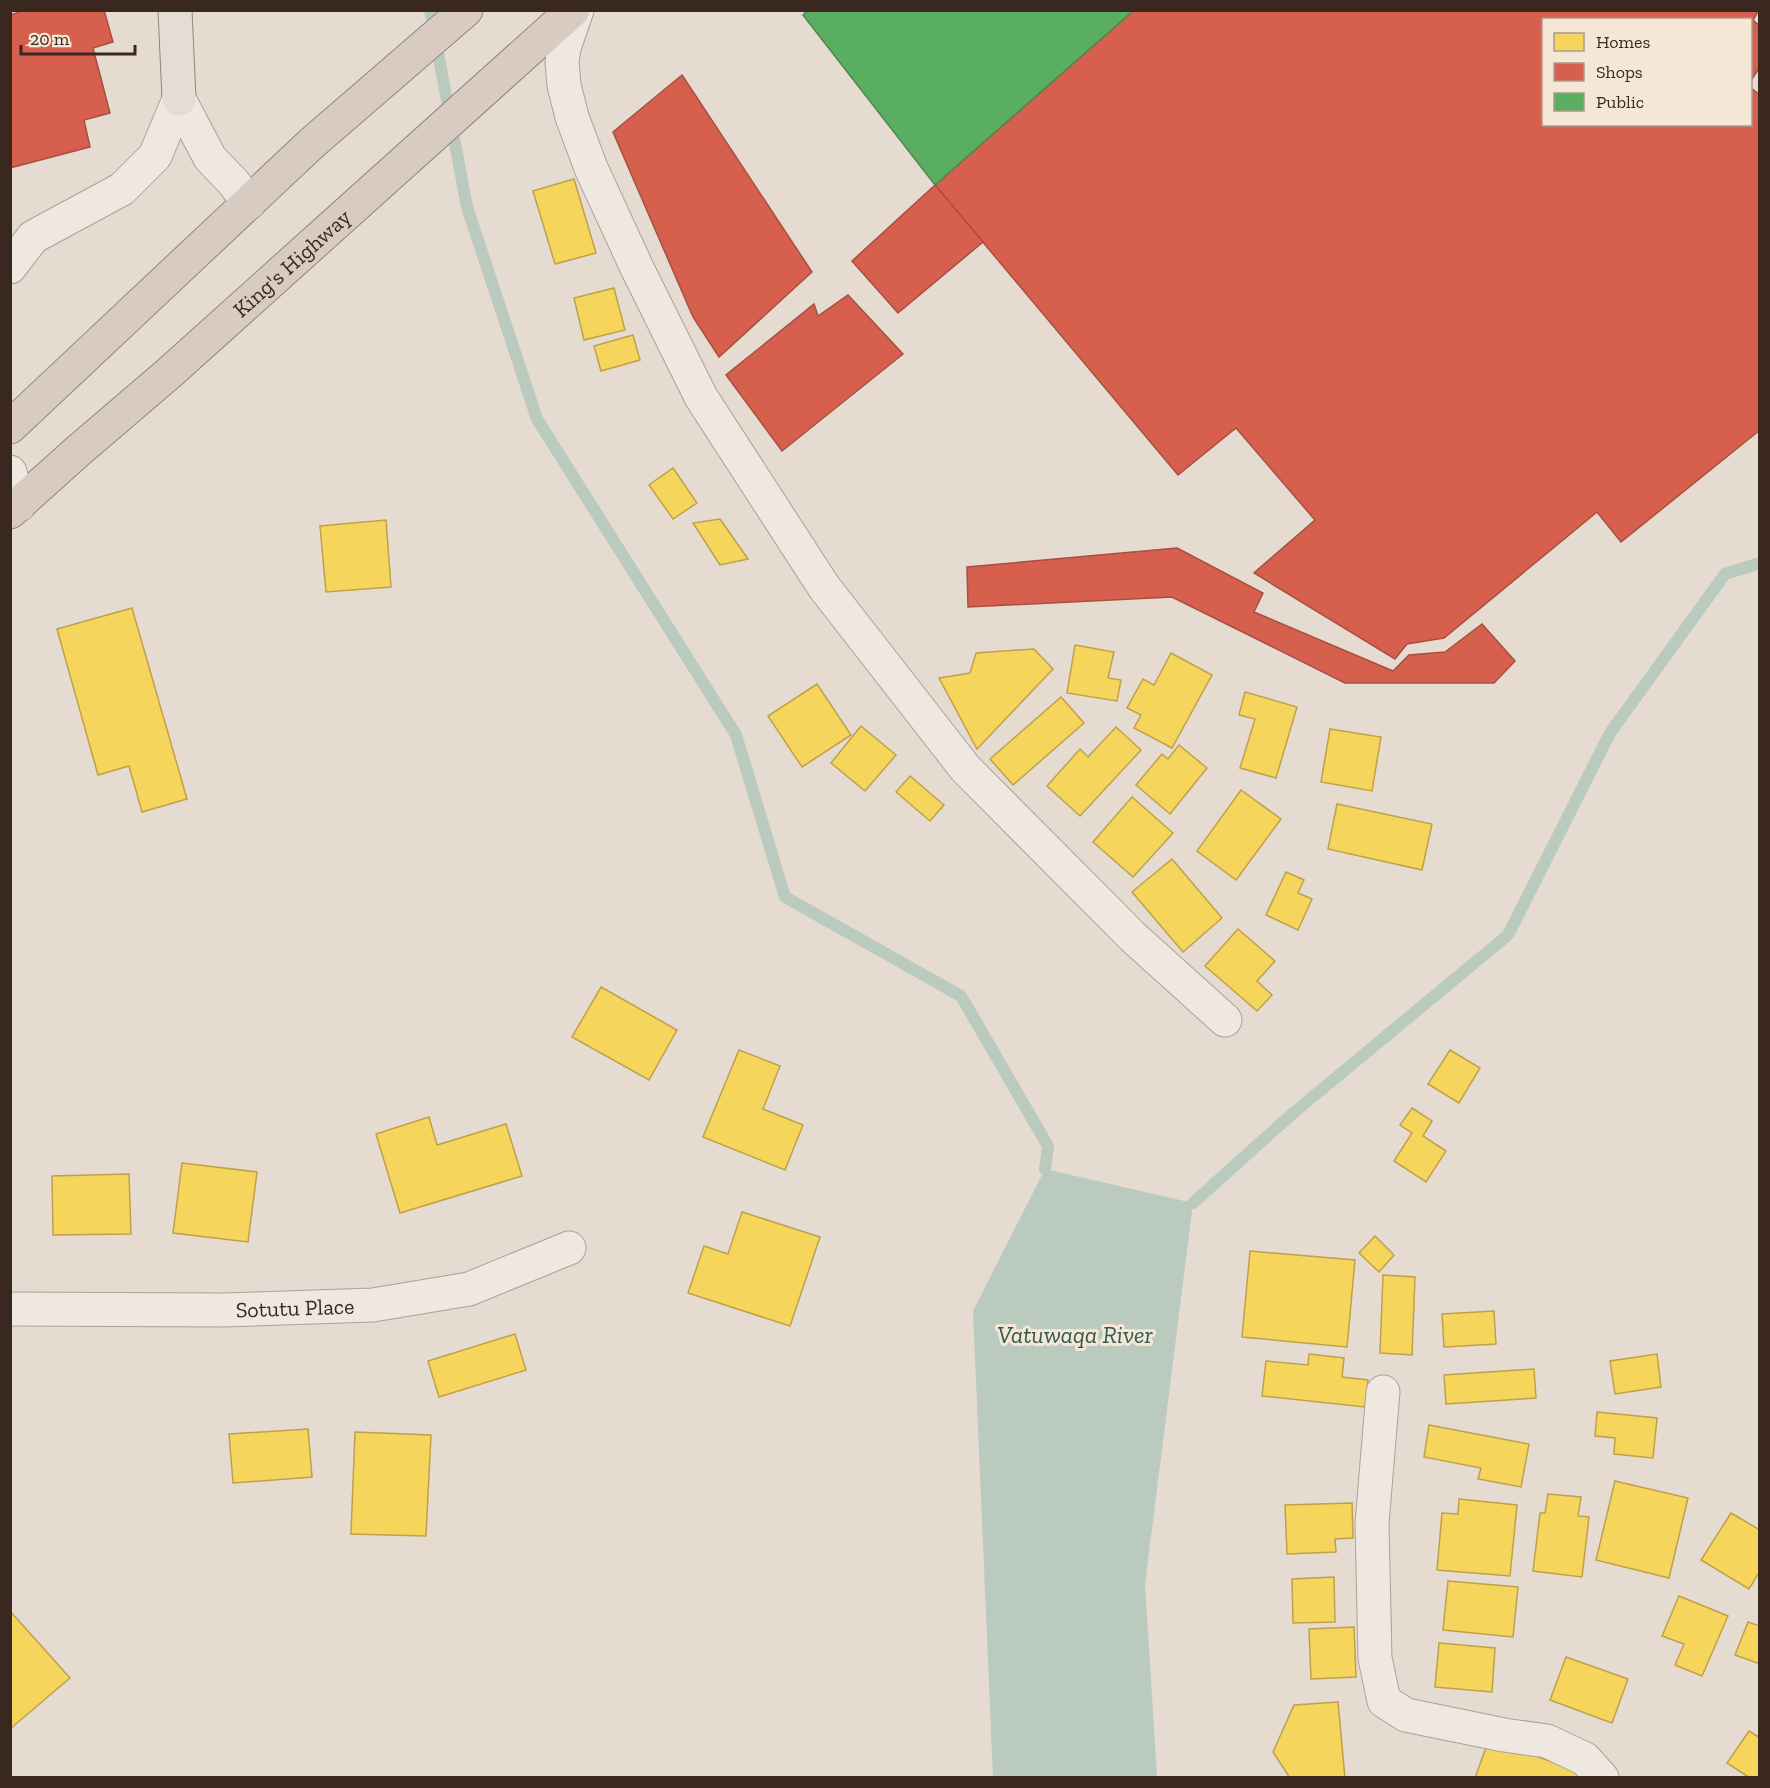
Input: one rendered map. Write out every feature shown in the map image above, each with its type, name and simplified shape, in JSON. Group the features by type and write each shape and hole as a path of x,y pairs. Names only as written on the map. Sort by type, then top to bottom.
{"highway":[{"path":"10,427 312,143 466,10"},
{"name":"King's Highway","path":"15,508 568,16"}],"main road":[{"path":"175,10 179,99"}],"street":[{"path":"568,16 562,62 564,85 572,117 591,168 637,268 707,407 824,587 965,768 1133,937 1225,1020"},
{"path":"179,99 210,158 249,203"},
{"path":"10,267 22,235 122,189 155,156 179,99"},
{"path":"10,472 15,508"},
{"name":"Sotutu Place","path":"10,1309 223,1310 374,1305 469,1289 569,1248"},
{"path":"1383,1392 1372,1523 1375,1658 1384,1701 1406,1715 1504,1735 1547,1741 1585,1759 1602,1778"}],"water":[{"name":"Vatuwaqa River","path":"1045,1169 1193,1203 1145,1584 1157,1777 993,1777 973,1311"}],"building: Homes":[{"path":"574,179 596,253 555,264 533,191"},
{"path":"614,288 625,330 584,340 574,298"},
{"path":"633,335 640,360 601,371 594,346"},
{"path":"673,468 697,503 673,519 649,485"},
{"path":"720,519 748,559 720,565 693,523"},
{"path":"386,520 391,587 326,592 320,526"},
{"path":"132,608 187,799 142,812 129,766 98,775 57,629"},
{"path":"1075,645 1114,652 1108,678 1121,680 1117,701 1067,693"},
{"path":"1034,649 1053,669 977,749 939,678 970,673 976,653"},
{"path":"1171,653 1212,675 1172,748 1134,728 1141,715 1127,708 1143,679 1154,685"},
{"path":"817,684 851,735 802,767 768,716"},
{"path":"1245,692 1297,707 1276,778 1240,768 1255,719 1239,715"},
{"path":"1061,697 1084,723 1013,785 990,759"},
{"path":"861,726 896,755 865,791 831,763"},
{"path":"1116,727 1141,750 1080,816 1047,786 1080,749 1088,757"},
{"path":"1330,729 1381,737 1372,791 1321,782"},
{"path":"1179,745 1207,768 1170,814 1136,785 1162,754 1168,759"},
{"path":"910,776 944,805 930,821 896,792"},
{"path":"1241,790 1281,819 1236,880 1197,851"},
{"path":"1132,797 1173,833 1133,877 1093,842"},
{"path":"1337,804 1432,824 1422,870 1328,849"},
{"path":"1172,859 1222,918 1183,952 1132,892"},
{"path":"1286,872 1304,880 1298,893 1312,899 1298,930 1266,915"},
{"path":"1238,929 1275,961 1257,981 1272,995 1257,1011 1205,966"},
{"path":"601,987 677,1030 649,1080 572,1037"},
{"path":"739,1050 780,1066 763,1109 803,1125 785,1170 703,1137"},
{"path":"1450,1050 1480,1068 1459,1103 1428,1084"},
{"path":"1412,1108 1432,1121 1423,1136 1446,1151 1426,1182 1394,1161 1412,1133 1400,1125"},
{"path":"429,1117 437,1145 506,1124 522,1176 400,1213 376,1134"},
{"path":"182,1163 257,1172 248,1242 173,1233"},
{"path":"129,1174 131,1234 53,1235 52,1176"},
{"path":"742,1212 820,1237 790,1326 688,1293 704,1246 728,1254"},
{"path":"1375,1236 1394,1255 1379,1272 1359,1253"},
{"path":"1250,1251 1355,1260 1347,1347 1242,1337"},
{"path":"1383,1275 1415,1277 1412,1355 1380,1353"},
{"path":"1494,1311 1496,1344 1444,1347 1442,1314"},
{"path":"515,1334 526,1370 439,1397 428,1361"},
{"path":"1309,1354 1344,1358 1342,1377 1368,1380 1365,1407 1262,1396 1266,1361 1308,1365"},
{"path":"1657,1354 1661,1387 1615,1394 1610,1361"},
{"path":"1534,1369 1536,1398 1446,1404 1444,1375"},
{"path":"1597,1412 1657,1418 1653,1458 1614,1454 1615,1438 1595,1436"},
{"path":"1429,1425 1529,1444 1521,1487 1478,1479 1481,1468 1424,1457"},
{"path":"308,1429 312,1477 233,1483 229,1434"},
{"path":"355,1432 431,1435 426,1536 351,1534"},
{"path":"1615,1481 1688,1498 1669,1578 1596,1560"},
{"path":"1548,1494 1581,1497 1578,1516 1589,1517 1582,1577 1533,1571 1540,1513 1545,1513"},
{"path":"1459,1499 1517,1505 1510,1576 1437,1570 1442,1513 1458,1514"},
{"path":"1352,1503 1353,1538 1335,1539 1336,1552 1287,1554 1285,1505"},
{"path":"1731,1513 1760,1530 1760,1571 1749,1589 1701,1560"},
{"path":"1334,1577 1335,1622 1293,1623 1292,1579"},
{"path":"1448,1581 1518,1587 1513,1637 1443,1630"},
{"path":"1679,1596 1728,1616 1702,1676 1675,1665 1684,1644 1662,1636"},
{"path":"10,1611 70,1678 10,1729"},
{"path":"1748,1622 1760,1626 1760,1664 1735,1655"},
{"path":"1354,1627 1356,1677 1311,1679 1309,1629"},
{"path":"1439,1643 1495,1648 1492,1692 1435,1687"},
{"path":"1566,1657 1628,1679 1612,1723 1550,1700"},
{"path":"1338,1702 1345,1778 1290,1778 1273,1752 1294,1705"},
{"path":"1749,1731 1760,1738 1760,1778 1750,1778 1727,1763"},
{"path":"1489,1739 1580,1772 1578,1778 1475,1778"}],"building: Shops":[{"path":"25,10 104,10 113,42 93,48 110,113 84,120 90,147 10,168 10,15"},
{"path":"1134,10 1759,10 1753,20 1760,26 1760,67 1752,79 1752,18 1542,18 1542,126 1752,126 1752,89 1760,95 1760,430 1621,542 1597,512 1444,638 1407,644 1395,659 1254,573 1315,520 1236,428 1178,475 935,185"},
{"path":"682,75 812,272 719,357 693,317 613,132"},
{"path":"935,185 983,242 898,313 852,261"},
{"path":"848,295 903,354 782,451 726,375 814,304 818,316"},
{"path":"1177,548 1263,593 1254,612 1393,671 1409,655 1445,652 1482,624 1515,661 1494,683 1345,683 1172,597 968,607 967,567"}],"building: Public":[{"path":"808,10 1134,10 935,185 803,15"}],"waterway":[{"path":"430,10 467,207 537,419 736,735 785,897 961,996 1048,1146 1045,1169"},
{"path":"1193,1203 1292,1114 1508,935 1610,733 1725,574 1760,563"}]}
